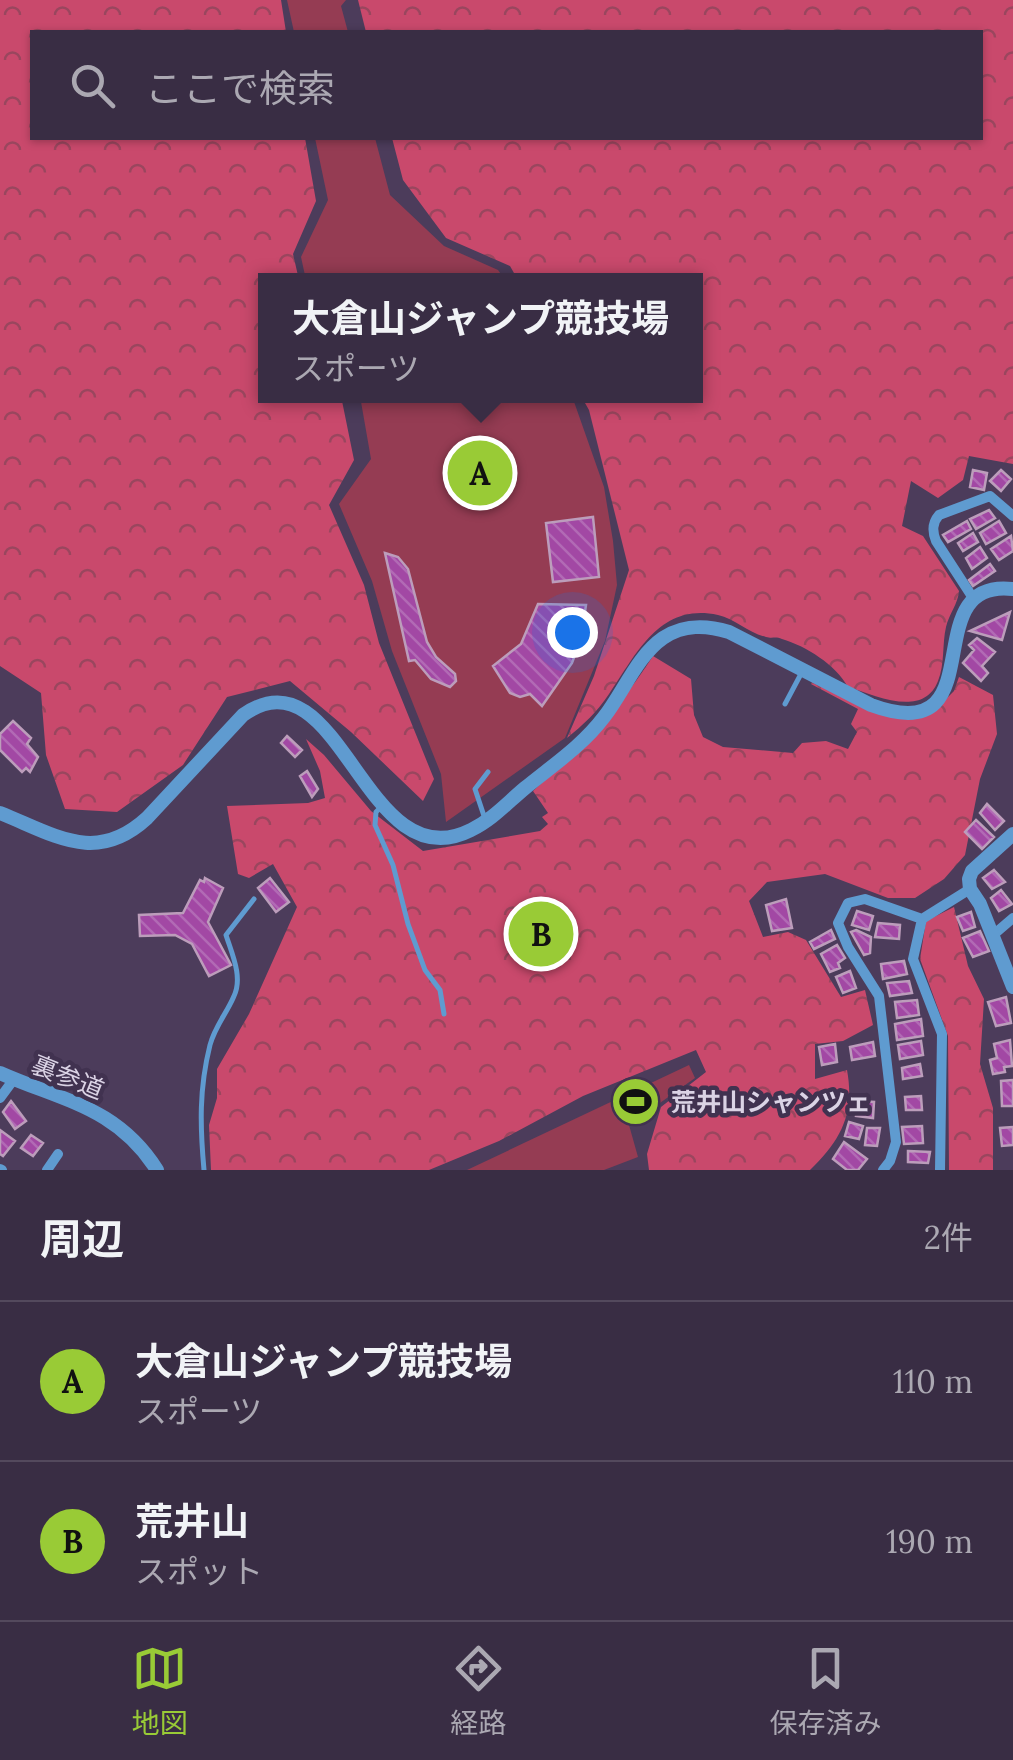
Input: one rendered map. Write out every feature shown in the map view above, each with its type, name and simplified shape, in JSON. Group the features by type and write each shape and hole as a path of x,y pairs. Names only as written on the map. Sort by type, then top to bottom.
{"street":[{"path":"973,598 936,540 936,520 939,515 990,496 1013,516"},
{"path":"0,813 84,844 110,842 135,828 243,715 255,707 279,701 312,716 382,806 400,823 426,836 462,834 486,821 560,762 595,728 665,636 691,627 717,628 888,711 913,712 942,696 952,676 957,629 973,598 984,591 1013,589"},
{"path":"1013,834 972,871 970,888 1013,987"},
{"path":"940,1170 942,1034 913,959 922,919 970,888"},
{"path":"883,1170 896,1142 879,996 848,947 838,923 848,903 865,899 922,919"},
{"path":"992,936 1013,918"},
{"path":"0,1098 7,1076"},
{"name":"裏参道","path":"7,1076 108,1117 128,1134 156,1170"},
{"path":"47,1170 58,1154"}],"lane":[{"path":"785,704 803,669"},
{"path":"486,821 475,789 488,772"},
{"path":"382,806 376,812 376,825 393,865 425,970 440,990 444,1014"},
{"path":"204,1170 201,1090 215,1030 236,994 237,969 226,935 254,899"}],"green space":[{"path":"0,0 281,0 286,30 30,30 30,140 305,140 316,201 293,254 297,273 258,273 258,403 342,403 354,460 329,505 364,585 379,643 434,779 423,801 290,681 227,697 183,765 117,812 65,809 46,755 41,693 0,666"},
{"path":"358,0 1013,0 1013,464 969,456 963,480 938,498 911,481 902,526 923,536 959,591 946,627 940,674 931,692 910,702 884,699 848,687 820,657 801,646 768,638 718,615 697,613 680,616 652,635 600,707 567,738 594,676 629,570 585,403 703,403 703,273 514,273 510,266 446,238 403,180 393,140 983,140 983,30 366,30"},
{"path":"653,656 691,679 694,715 703,737 723,747 793,753 802,743 826,741 848,749 857,732 851,724 858,709 811,684 813,680 873,711 904,718 942,703 954,691 959,677 993,695 997,734 980,779 965,855 944,879 915,898 888,898 825,874 767,882 749,901 763,937 788,932 806,940 841,997 865,990 873,1025 843,1041 815,1044 815,1079 847,1070 849,1086 843,1125 821,1159 810,1170 649,1170 647,1154 661,1107 706,1072 696,1050 583,1096 499,1141 429,1170 211,1170 209,1125 217,1098 217,1069 249,1014 297,907 273,864 249,878 238,874 227,806 308,803 325,798 320,771 306,739 371,811 423,851 540,831 548,824 542,817 548,813 533,791 598,728"},
{"path":"954,907 968,966 984,999 980,1064 993,1108 993,1170 949,1170 948,1036 920,959 926,921"}],"shaded area":[{"path":"287,0 346,0 341,6 347,30 294,30"},
{"path":"315,140 376,140 390,195 444,246 500,273 304,273 301,257 328,200"},
{"path":"361,403 574,403 604,487 617,585 605,641 565,738 446,822 441,774 392,651 372,581 339,504 371,459"},
{"name":"荒井山シャンツェ","path":"689,1065 695,1078 629,1125 638,1157 604,1170 467,1170"}],"building":[{"path":"973,470 987,473 984,490 970,487"},
{"path":"1001,470 1011,479 1001,491 990,481"},
{"path":"989,510 995,518 976,529 970,519"},
{"path":"593,517 599,577 553,582 546,523"},
{"path":"967,521 971,529 948,542 943,535"},
{"path":"999,521 1006,533 986,544 980,533"},
{"path":"973,533 978,542 963,551 958,543"},
{"path":"1011,536 1013,551 999,560 991,549"},
{"path":"980,547 987,558 972,569 966,558"},
{"path":"385,553 398,557 408,569 427,642 436,657 455,674 456,681 450,687 431,679 415,660 409,661"},
{"path":"990,564 995,571 973,586 969,580"},
{"path":"538,604 586,605 581,639 572,663 542,706 530,694 520,697 510,693 493,666 521,644"},
{"path":"1010,612 1002,640 970,631"},
{"path":"977,638 995,652 982,666 988,673 981,681 963,663 974,650 969,645"},
{"path":"13,721 31,738 27,744 38,757 30,772 26,768 22,772 0,750 0,734"},
{"path":"287,736 302,750 295,757 281,743"},
{"path":"307,771 318,789 312,797 300,776"},
{"path":"987,804 1004,821 995,830 980,813"},
{"path":"976,820 994,837 982,849 965,832"},
{"path":"994,870 1005,882 992,889 983,878"},
{"path":"205,878 223,888 208,922 231,965 209,976 192,944 175,935 140,936 139,915 183,913 200,880 204,882"},
{"path":"270,878 289,902 276,912 258,888"},
{"path":"1001,890 1012,904 999,911 991,898"},
{"path":"786,899 792,928 772,931 766,905"},
{"path":"857,911 873,916 869,930 852,925"},
{"path":"971,912 975,927 963,931 957,917"},
{"path":"878,923 900,925 899,939 875,937"},
{"path":"831,930 835,939 814,949 810,942"},
{"path":"856,930 871,937 870,953 864,955 851,932"},
{"path":"980,931 989,951 973,957 963,938"},
{"path":"837,945 845,958 838,963 840,968 830,972 821,954"},
{"path":"904,961 907,974 883,979 881,964"},
{"path":"850,971 856,988 843,993 836,977"},
{"path":"909,981 912,993 890,996 887,983"},
{"path":"1006,997 1011,1023 996,1026 988,1002"},
{"path":"917,1000 919,1015 897,1018 895,1002"},
{"path":"921,1019 923,1036 897,1040 895,1024"},
{"path":"1010,1040 1012,1066 993,1074 990,1060 997,1058 994,1044"},
{"path":"921,1041 923,1055 900,1059 898,1045"},
{"path":"873,1042 875,1056 852,1060 850,1047"},
{"path":"835,1044 837,1062 822,1065 819,1047"},
{"path":"920,1064 922,1076 903,1079 902,1068"},
{"path":"1013,1080 1013,1106 1002,1106 1001,1081"},
{"path":"921,1096 922,1110 906,1110 905,1097"},
{"path":"11,1101 26,1121 15,1129 3,1112"},
{"path":"858,1101 874,1102 873,1118 856,1116"},
{"path":"849,1122 863,1126 859,1139 845,1136"},
{"path":"922,1126 923,1143 904,1144 902,1127"},
{"path":"1013,1127 1013,1145 1002,1146 1000,1128"},
{"path":"867,1128 880,1128 877,1146 865,1145"},
{"path":"0,1130 15,1141 3,1156 0,1154"},
{"path":"31,1135 43,1143 33,1156 21,1148"},
{"path":"844,1142 867,1159 858,1170 847,1170 833,1159"},
{"path":"908,1151 930,1152 928,1163 908,1162"}],"place":[{"name":"大倉山ジャンプ競技場","path":"480,473"},
{"name":"荒井山","path":"541,934"},
{"name":"荒井山シャンツェ","path":"636,1102"}]}
